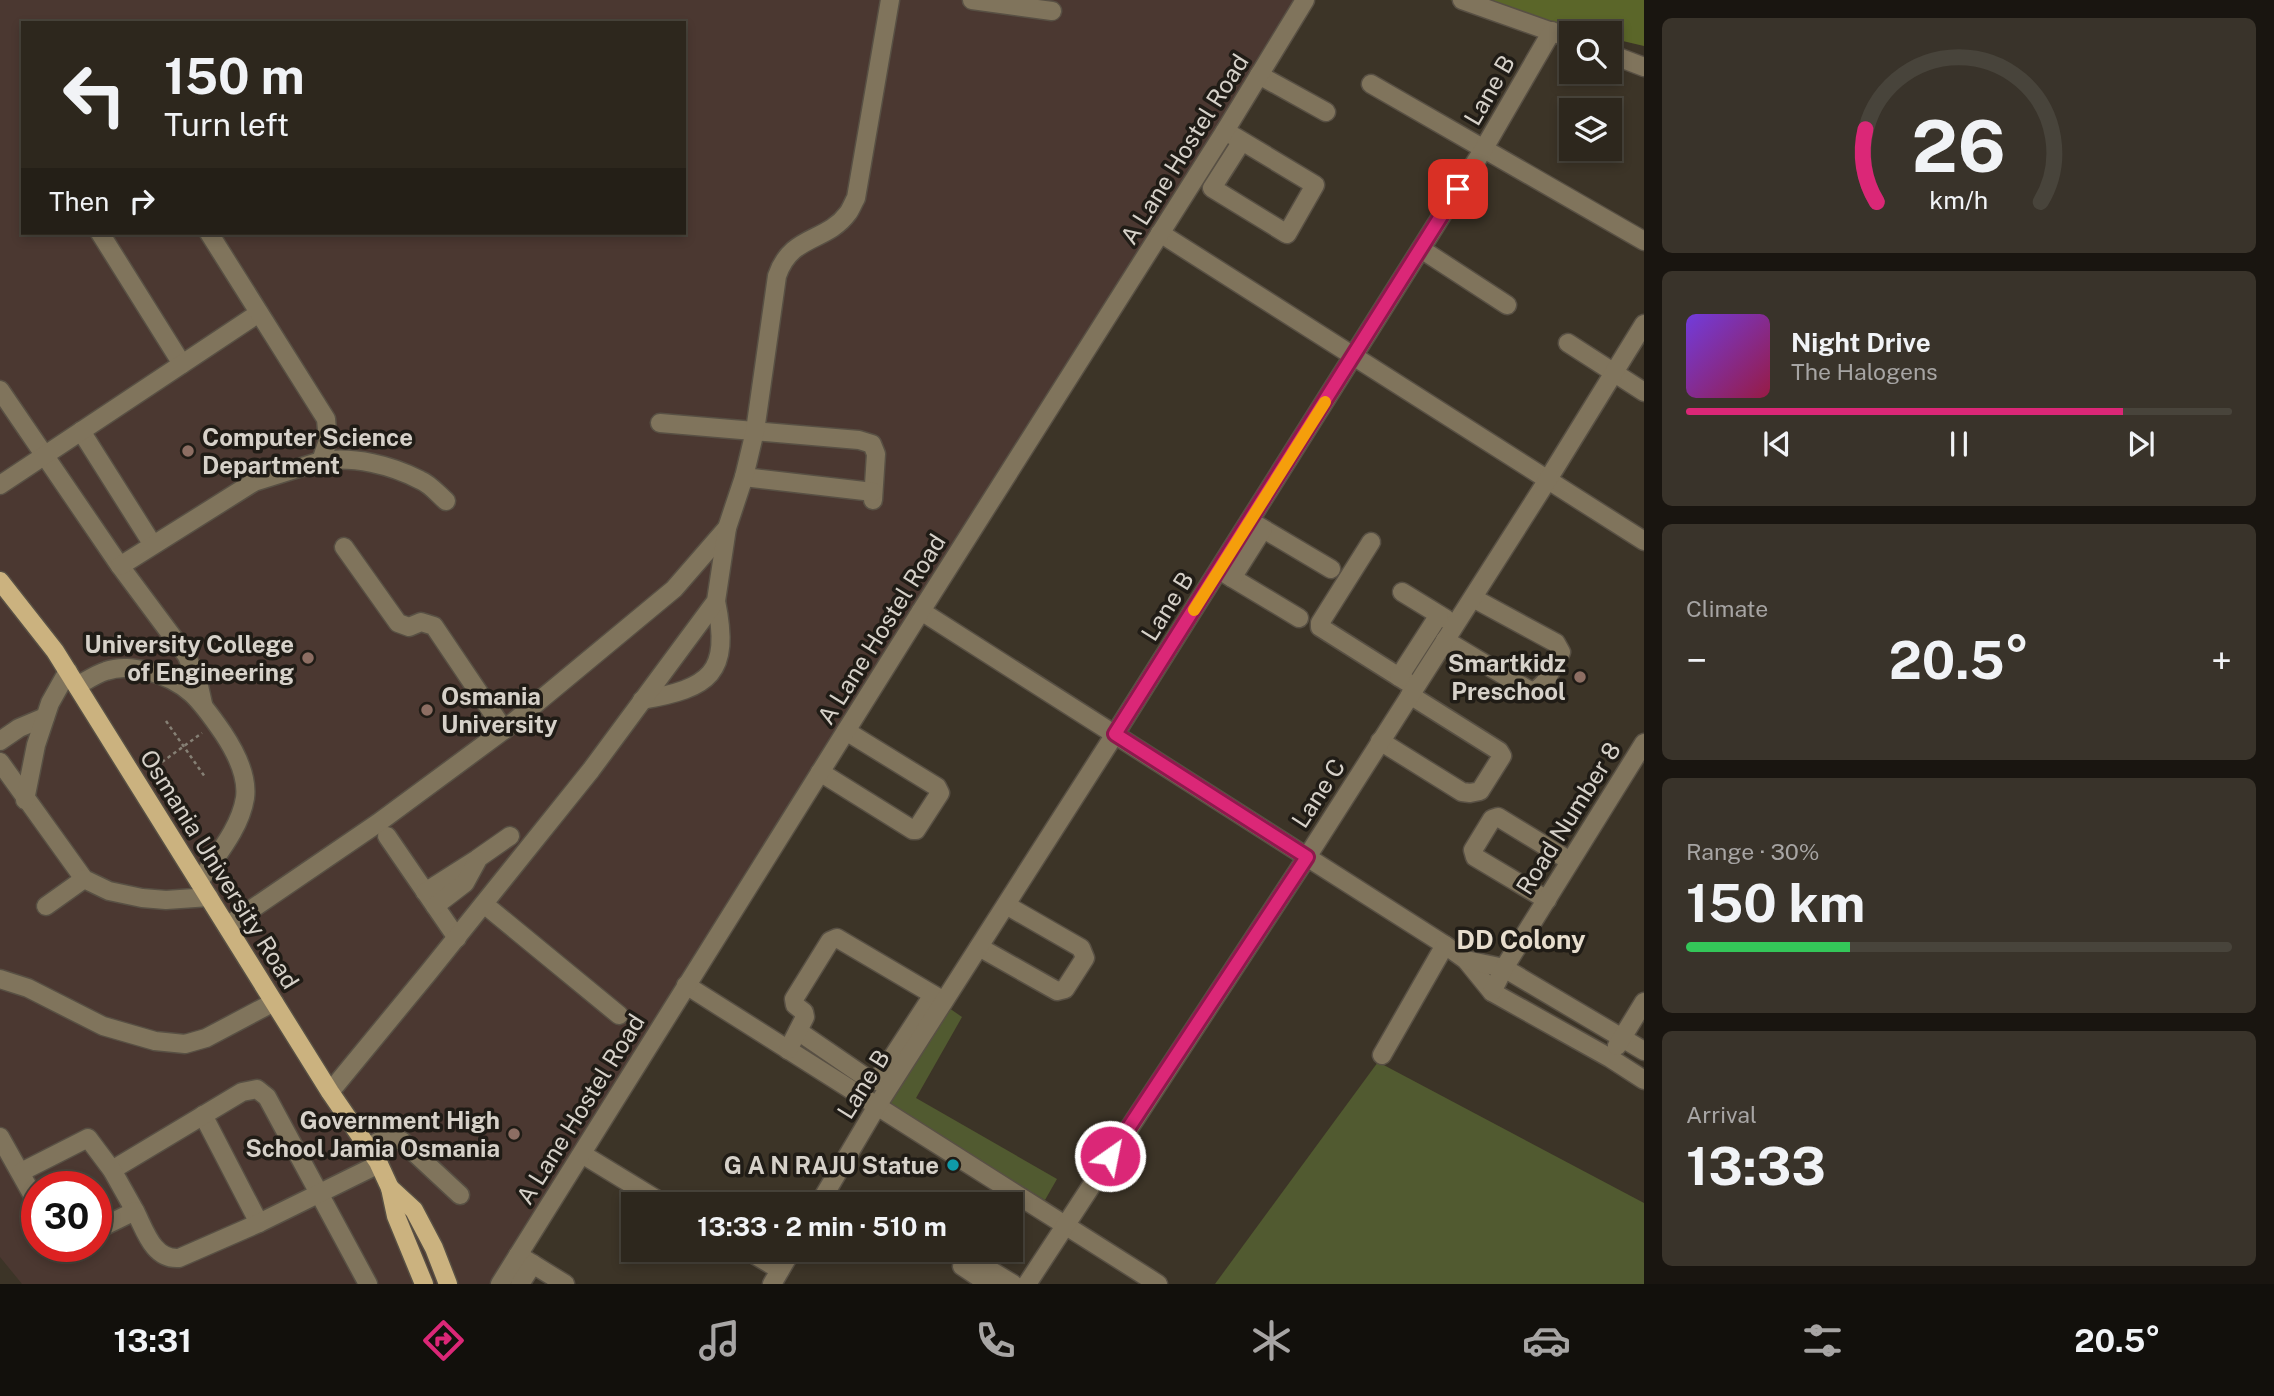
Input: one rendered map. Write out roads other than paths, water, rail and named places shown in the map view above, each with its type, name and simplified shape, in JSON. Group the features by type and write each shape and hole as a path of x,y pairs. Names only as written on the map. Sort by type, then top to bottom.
{"main road":[{"name":"Osmania University Road","path":"0,581 55,650 330,1092 379,1164 390,1188 396,1216 424,1284"},
{"name":"Osmania University Road","path":"390,1188 414,1210 434,1248 448,1284"}],"street":[{"path":"642,700 688,690 703,682 716,666 721,625 716,601 727,528 755,432 778,276 782,262 793,249 841,220 847,215 856,198 890,0"},
{"path":"972,0 1052,11"},
{"name":"A Lane Hostel Road","path":"500,1284 526,1260 582,1154 686,985 1305,0"},
{"path":"1462,0 1559,34"},
{"name":"Lane B","path":"826,1192 938,998 979,947 1115,734 1226,574 1353,356 1483,150 1552,31"},
{"path":"1622,59 1644,67"},
{"path":"1259,75 1326,112"},
{"path":"1371,84 1644,241"},
{"path":"1225,131 1242,141 1315,185 1287,234 1212,188 1242,141"},
{"path":"1160,233 1644,541"},
{"path":"101,235 183,363"},
{"path":"210,235 326,419 328,441 321,461"},
{"path":"1421,249 1507,305"},
{"path":"0,485 259,313"},
{"name":"Lane C","path":"1027,1284 1307,857 1644,324"},
{"path":"1567,343 1644,392"},
{"path":"0,390 120,566 187,656 203,704"},
{"path":"660,423 859,440 872,444 876,454 873,496 744,477"},
{"path":"80,431 153,545"},
{"path":"120,566 254,481 321,461 355,461 384,465 421,480 446,501"},
{"path":"1256,525 1331,569"},
{"path":"227,926 378,824 504,730 674,589 727,528"},
{"path":"1371,542 1320,627 1399,677 1413,691 1499,751 1502,756 1480,791 1470,793 1462,792 1380,741"},
{"path":"344,547 398,623 409,627 421,622 434,626 504,730"},
{"path":"1226,574 1299,618"},
{"path":"1402,592 1455,625"},
{"path":"1419,645 1440,648 1535,692 1545,682 1560,652 1556,643 1473,598"},
{"path":"330,1092 591,770 716,601"},
{"path":"921,611 1445,945 1466,960 1492,992 1644,1080"},
{"path":"1399,677 1438,615"},
{"path":"25,800 36,745 45,717 73,678 130,667 165,676 183,685 203,704 230,743 243,773 245,797 234,828 199,881"},
{"path":"0,741 19,728 45,717"},
{"path":"820,772 914,830 940,793 937,787 846,731"},
{"name":"Road Number 8","path":"1492,992 1504,968 1644,743"},
{"path":"0,762 84,879 109,891 142,898 166,900 209,897"},
{"path":"1547,900 1475,857 1473,850 1492,819 1497,817 1570,861"},
{"path":"387,836 457,938"},
{"path":"430,899 465,883 477,859 510,836"},
{"path":"46,906 84,879"},
{"path":"484,904 618,1015"},
{"path":"979,947 1057,991 1066,989 1085,958 1081,948 1006,905"},
{"path":"789,1050 805,1014 795,1005 794,999 830,941 834,939 837,938 938,998 877,1081 871,1081 798,1031"},
{"path":"1382,1055 1445,945"},
{"path":"1466,960 1504,968 1644,1051"},
{"path":"0,979 28,988 103,1026 155,1041 185,1044 206,1038 274,1002"},
{"path":"686,985 1158,1284"},
{"path":"1609,1058 1644,1002"},
{"path":"112,1170 248,1089 257,1089 267,1097 368,1284"},
{"path":"203,1115 259,1223"},
{"path":"0,1137 21,1172"},
{"path":"23,1171 88,1138 112,1170 157,1251 167,1258 179,1258 259,1223 379,1164"},
{"path":"368,1148 382,1138 402,1141 460,1195"},
{"path":"582,1154 644,1192"},
{"path":"112,1222 135,1211"},
{"path":"520,1284 526,1260 565,1284"},
{"path":"760,1262 776,1277"},
{"path":"989,1284 968,1263 1013,1284"}],"place":[{"name":"Computer Science Department","path":"188,451"},
{"name":"University College of Engineering","path":"308,658"},
{"name":"Smartkidz Preschool","path":"1580,677"},
{"name":"Osmania University","path":"427,710"},
{"name":"Government High School Jamia Osmania","path":"514,1134"},
{"name":"G A N RAJU Statue","path":"953,1165"}],"district":[{"name":"DD Colony","path":"1521,939"}]}
